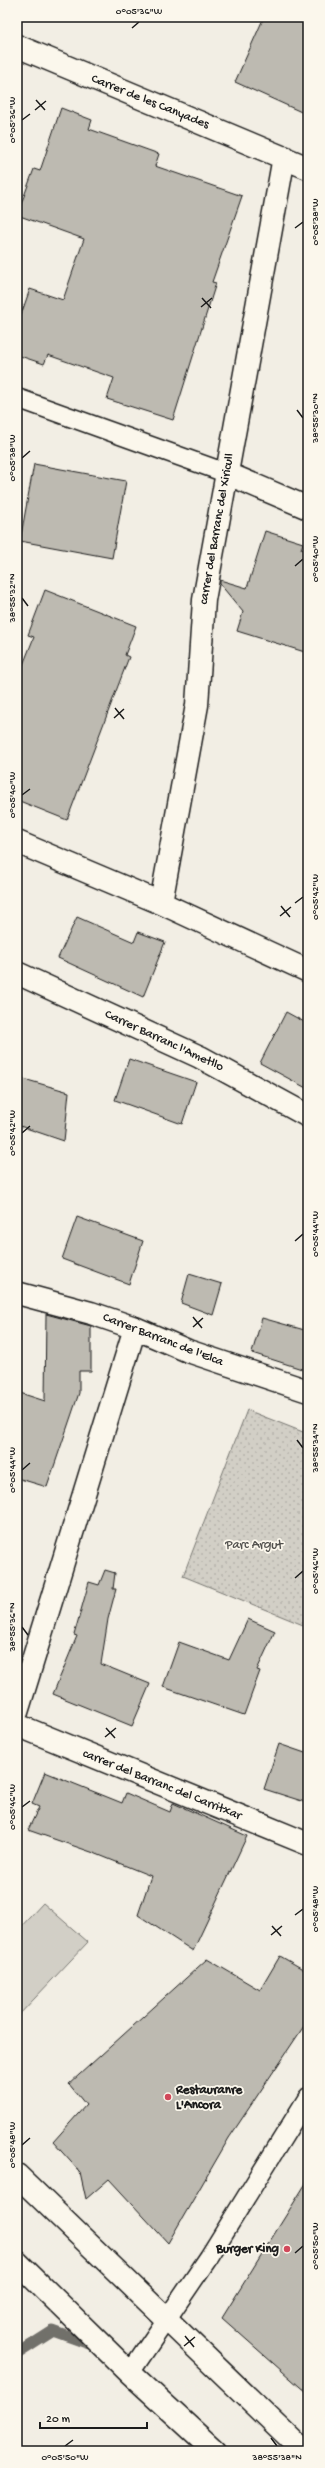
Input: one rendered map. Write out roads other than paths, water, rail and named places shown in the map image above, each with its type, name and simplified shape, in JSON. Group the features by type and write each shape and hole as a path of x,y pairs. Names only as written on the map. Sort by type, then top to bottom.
{"street":[{"name":"Carrer de les Canyades","path":"17,46 308,168"},
{"name":"carrer del Barranc del Xiricull","path":"161,903 197,705 204,600 284,157"},
{"path":"226,473 308,508"},
{"path":"17,842 161,903 308,972"},
{"name":"Carrer Barranc l'Ametllo","path":"17,973 200,1058 308,1116"},
{"name":"Carrer Barranc de l'Elca","path":"17,1293 91,1313 135,1328 188,1351 308,1391"},
{"path":"17,1712 135,1328"},
{"name":"carrer del Barranc del Carritxar","path":"17,1725 308,1844"},
{"path":"17,2175 297,2448"},
{"path":"17,2262 130,2373 215,2451"}],"lane":[{"path":"17,398 226,473"},
{"path":"130,2373 213,2250 308,2097"}],"waterway":[{"path":"17,2354 53,2331 95,2346"}],"place":[{"name":"Restauranre L'Ancora","path":"168,2097"},
{"name":"Burger King","path":"287,2249"}],"park label":[{"name":"Parc Argut","path":"254,1545"}]}
